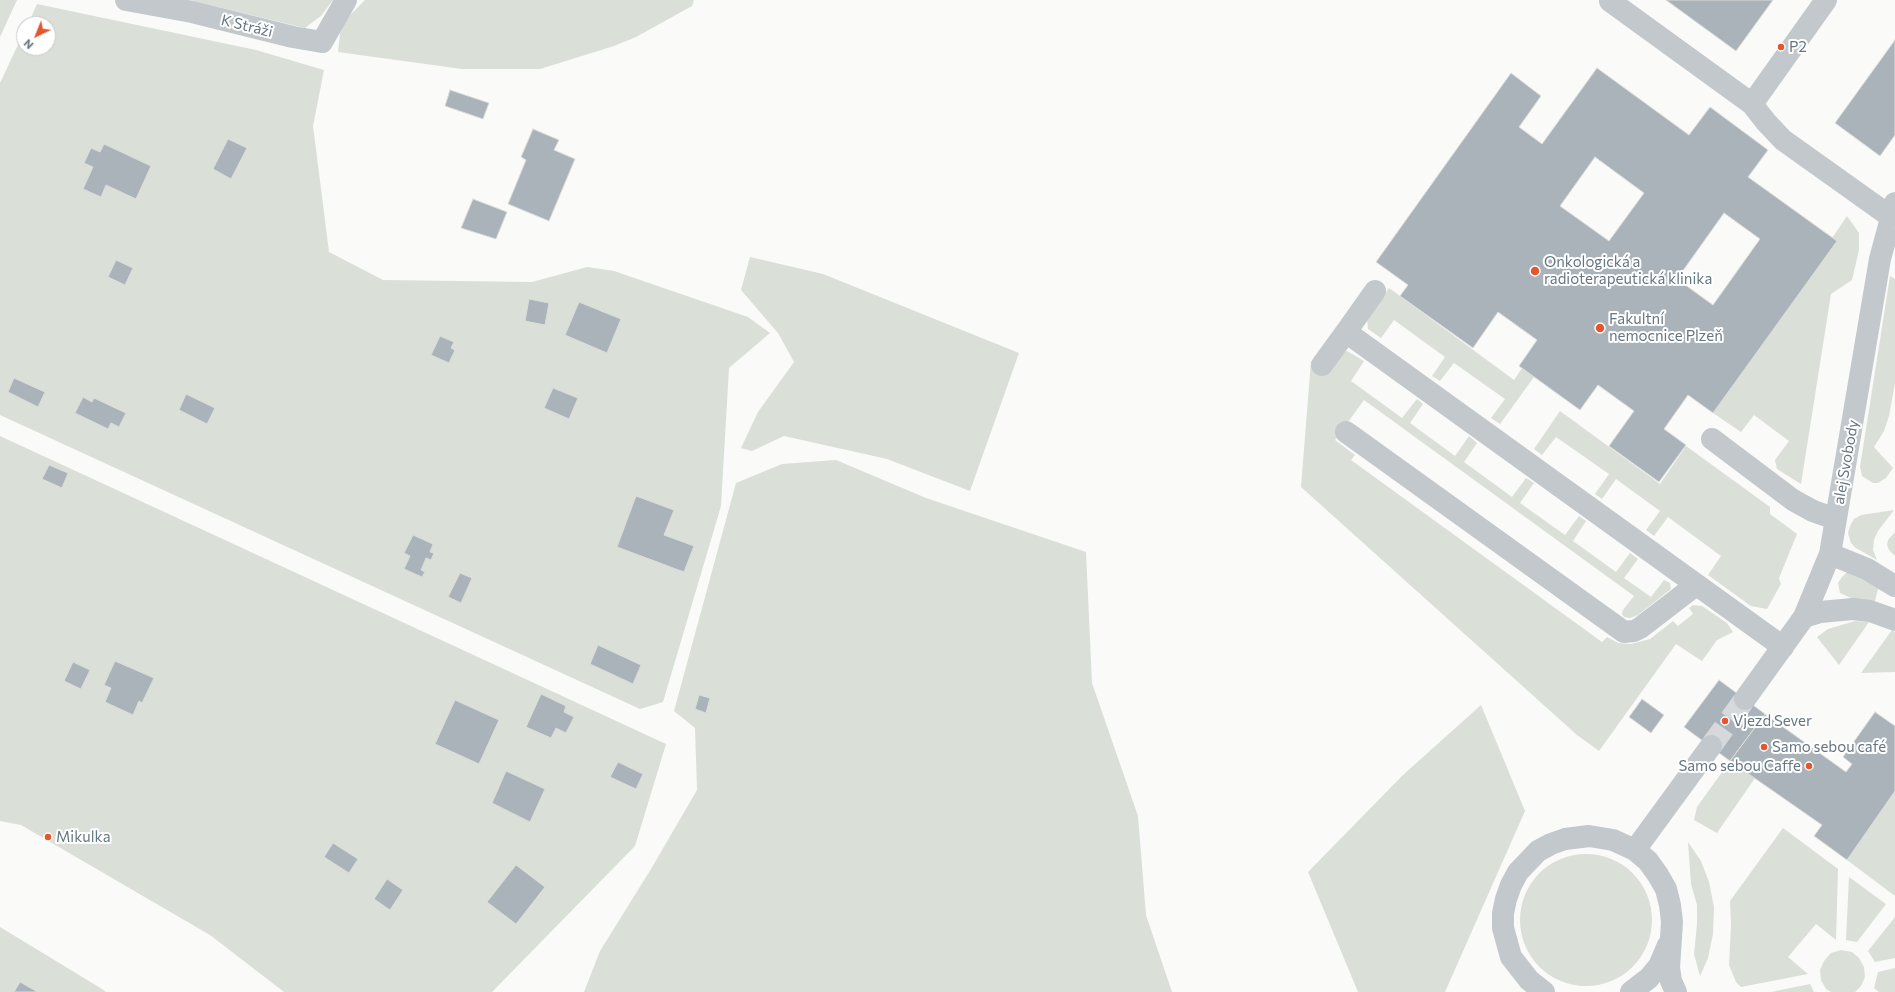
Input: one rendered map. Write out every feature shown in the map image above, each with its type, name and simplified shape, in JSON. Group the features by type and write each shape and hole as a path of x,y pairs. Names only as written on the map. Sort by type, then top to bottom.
{"street":[{"name":"K Stráži","path":"126,0 192,12 293,37 322,42 346,0"},
{"path":"1752,104 1826,0"},
{"path":"1610,2 1752,104 1783,140 1893,210"},
{"name":"alej Svobody","path":"1745,699 1804,617 1830,554 1880,259 1893,210"},
{"path":"1322,364 1375,291"},
{"path":"1346,332 1783,647"},
{"path":"1346,432 1624,632 1634,631 1640,628 1696,585"},
{"path":"1712,439 1793,500 1813,511 1836,519"},
{"path":"1830,554 1867,569 1895,586"},
{"path":"1804,617 1820,612 1853,609 1870,611 1895,620"},
{"path":"1636,850 1711,746"},
{"path":"1544,992 1529,980 1519,969 1512,957 1506,942 1503,928 1503,913 1511,885 1518,872 1538,851 1551,844 1577,836 1589,836 1613,840 1636,850 1648,861 1658,874 1666,889 1672,922 1669,968 1671,981 1676,992"},
{"path":"1631,992 1649,978 1659,966 1666,953 1670,938"}],"shaded area":[{"path":"0,0 17,0 0,37"},
{"path":"189,0 333,0 321,16 305,28"},
{"path":"365,0 694,0 692,6 636,37 614,46 540,69 462,69 338,52 341,24"},
{"path":"37,4 256,50 324,70 313,126 329,252 383,280 532,282 587,267 614,271 748,317 770,333 729,368 721,506 663,702 640,709 0,415 0,83 16,49 16,56 56,56 56,16 32,16"},
{"path":"1847,216 1859,233 1859,250 1852,280 1831,294 1801,484 1777,469 1775,460 1789,441 1754,415 1741,432 1713,413"},
{"path":"750,257 823,274 1019,353 970,491 887,459 784,436 752,451 741,448 758,412 794,362 778,333 741,290"},
{"path":"1890,276 1895,279 1895,383 1889,416 1884,431 1874,447 1893,468 1886,478 1878,483 1873,483 1862,476 1860,467"},
{"path":"1389,288 1514,380 1522,368 1534,377 1500,424 1491,418 1505,399 1454,363 1440,381 1432,376 1445,357 1394,320 1381,338 1368,329 1367,319"},
{"path":"1347,351 1364,361 1351,381 1402,418 1417,399 1423,404 1410,423 1455,456 1469,436 1477,443 1464,462 1512,497 1526,478 1534,483 1520,503 1565,535 1579,516 1586,521 1573,541 1616,572 1630,553 1638,559 1624,578 1651,597 1664,580 1670,583 1671,589 1638,615 1630,618 1624,617 1622,614 1623,610 1634,596 1364,400 1335,440 1355,455 1351,460 1602,642 1607,637 1618,643 1631,644 1650,639 1673,621 1678,626 1693,614 1689,608 1693,605 1702,606 1727,623 1733,632 1717,640 1702,661 1676,644 1599,751 1577,735 1301,487 1311,361 1328,373 1342,353"},
{"path":"1560,411 1660,484 1686,446 1770,507 1770,514 1797,534 1779,578 1781,584 1767,609 1751,606 1708,575 1721,556 1668,517 1654,536 1646,530 1660,511 1616,479 1602,499 1595,494 1609,474 1556,437 1542,455 1534,449"},
{"path":"0,436 666,744 635,846 492,992 284,992 210,935 21,825 0,821"},
{"path":"836,460 926,498 1086,552 1092,683 1138,816 1146,915 1172,992 584,992 600,951 651,869 697,790 695,728 674,711 736,483 782,464"},
{"path":"1894,510 1878,531 1874,540 1873,550 1877,560 1856,548 1851,543 1848,533 1854,519 1861,515"},
{"path":"1894,533 1895,556 1889,550 1887,545 1888,540"},
{"path":"1854,572 1879,585 1875,601 1851,598 1840,593 1838,583 1842,577 1846,573"},
{"path":"1855,621 1869,622 1839,665 1817,637 1828,629"},
{"path":"1892,630 1895,632 1895,672 1861,673"},
{"path":"1481,705 1525,811 1445,992 1358,992 1308,872 1403,775"},
{"path":"1730,761 1755,778 1717,833 1694,820 1697,807"},
{"path":"1895,791 1895,896 1847,860"},
{"path":"1783,828 1838,869 1836,940 1816,924 1788,957 1808,974 1741,987 1736,982 1729,965 1731,925 1730,901"},
{"path":"1688,842 1701,861 1709,882 1714,907 1713,934 1708,958 1700,976 1694,954 1697,905 1691,884"},
{"path":"1592,854 1611,859 1623,865 1633,873 1641,883 1647,895 1651,907 1651,933 1647,945 1641,957 1633,967 1623,975 1611,981 1599,985 1580,986 1561,981 1549,975 1539,967 1531,957 1525,945 1521,933 1520,914 1525,895 1531,883 1539,873 1549,865 1561,859 1573,855"},
{"path":"1849,877 1886,904 1857,942 1846,940"},
{"path":"1895,917 1895,958 1875,962 1868,951"},
{"path":"0,927 102,989 106,992 0,992"},
{"path":"1841,950 1852,952 1859,958 1864,967 1865,977 1861,986 1855,992 1831,992 1826,989 1821,980 1820,970 1824,961 1831,953"},
{"path":"1895,968 1895,992 1879,992 1874,988 1878,972"},
{"path":"1810,984 1814,992 1771,992"}],"building":[{"path":"1666,0 1773,0 1736,51"},
{"path":"1895,40 1895,135 1880,156 1835,123"},
{"name":"Onkologická a radioterapeutická klinika","path":"1597,68 1689,135 1710,107 1768,150 1748,177 1837,241 1713,413 1688,395 1664,429 1686,445 1659,482 1609,446 1634,411 1598,385 1580,410 1519,366 1537,340 1498,312 1473,348 1400,296 1408,285 1376,262 1511,73 1541,96 1519,127 1542,144","holes":["1595,157 1644,193 1609,241 1560,206","1724,213 1760,239 1713,305 1677,279"]},
{"path":"450,90 489,103 483,119 445,106"},
{"path":"533,129 559,140 554,150 575,159 549,221 508,204 526,160 521,157"},
{"path":"228,139 247,148 231,179 213,169"},
{"path":"104,144 151,166 136,199 106,185 101,197 83,189 93,167 84,163 91,148 100,152"},
{"path":"473,199 507,212 496,239 461,228"},
{"path":"116,260 133,268 125,285 108,277"},
{"path":"529,299 549,303 545,325 525,321"},
{"path":"579,302 621,319 607,353 565,335"},
{"path":"440,336 454,342 451,348 455,350 449,363 431,355"},
{"path":"14,378 45,392 38,407 8,392"},
{"path":"553,388 578,398 569,419 544,408"},
{"path":"186,394 215,408 207,424 179,410"},
{"path":"83,397 92,402 94,398 126,413 119,427 111,423 108,429 75,413"},
{"path":"49,465 68,473 62,488 42,479"},
{"path":"636,496 674,510 664,535 694,546 684,572 617,547"},
{"path":"413,535 433,544 430,552 434,553 431,560 426,558 421,570 425,572 422,577 404,569 410,556 404,553"},
{"path":"460,573 472,578 461,603 448,597"},
{"path":"598,645 641,665 633,684 590,664"},
{"path":"115,661 154,678 142,703 139,701 133,715 105,702 111,688 104,685"},
{"path":"73,662 90,670 81,689 64,681"},
{"name":"Vjezd Sever","path":"1719,680 1765,714 1730,761 1684,727"},
{"path":"541,694 566,706 564,712 574,717 566,733 556,728 551,738 526,727"},
{"path":"699,695 710,698 706,713 695,709"},
{"path":"1642,699 1664,715 1651,733 1629,717"},
{"path":"455,700 499,720 479,764 435,744"},
{"path":"1875,712 1895,726 1895,791 1847,860 1814,836 1822,825 1730,761 1765,714 1846,772 1852,764 1843,757"},
{"path":"618,762 643,774 636,789 610,777"},
{"path":"506,771 545,789 530,822 492,803"},
{"path":"333,843 358,859 349,873 324,857"},
{"path":"516,865 545,887 516,924 487,902"},
{"path":"387,879 403,890 390,910 374,899"},
{"path":"20,982 36,991 36,992 14,992"}],"tunnel":[{"path":"1711,746 1745,699"}],"place":[{"name":"P2","path":"1781,47"},
{"name":"Onkologická a radioterapeutická klinika","path":"1535,271"},
{"name":"Fakultní nemocnice Plzeň","path":"1600,328"},
{"name":"Vjezd Sever","path":"1725,721"},
{"name":"Samo sebou café","path":"1764,747"},
{"name":"Samo sebou Caffe","path":"1809,766"},
{"name":"Mikulka","path":"48,837"}]}
